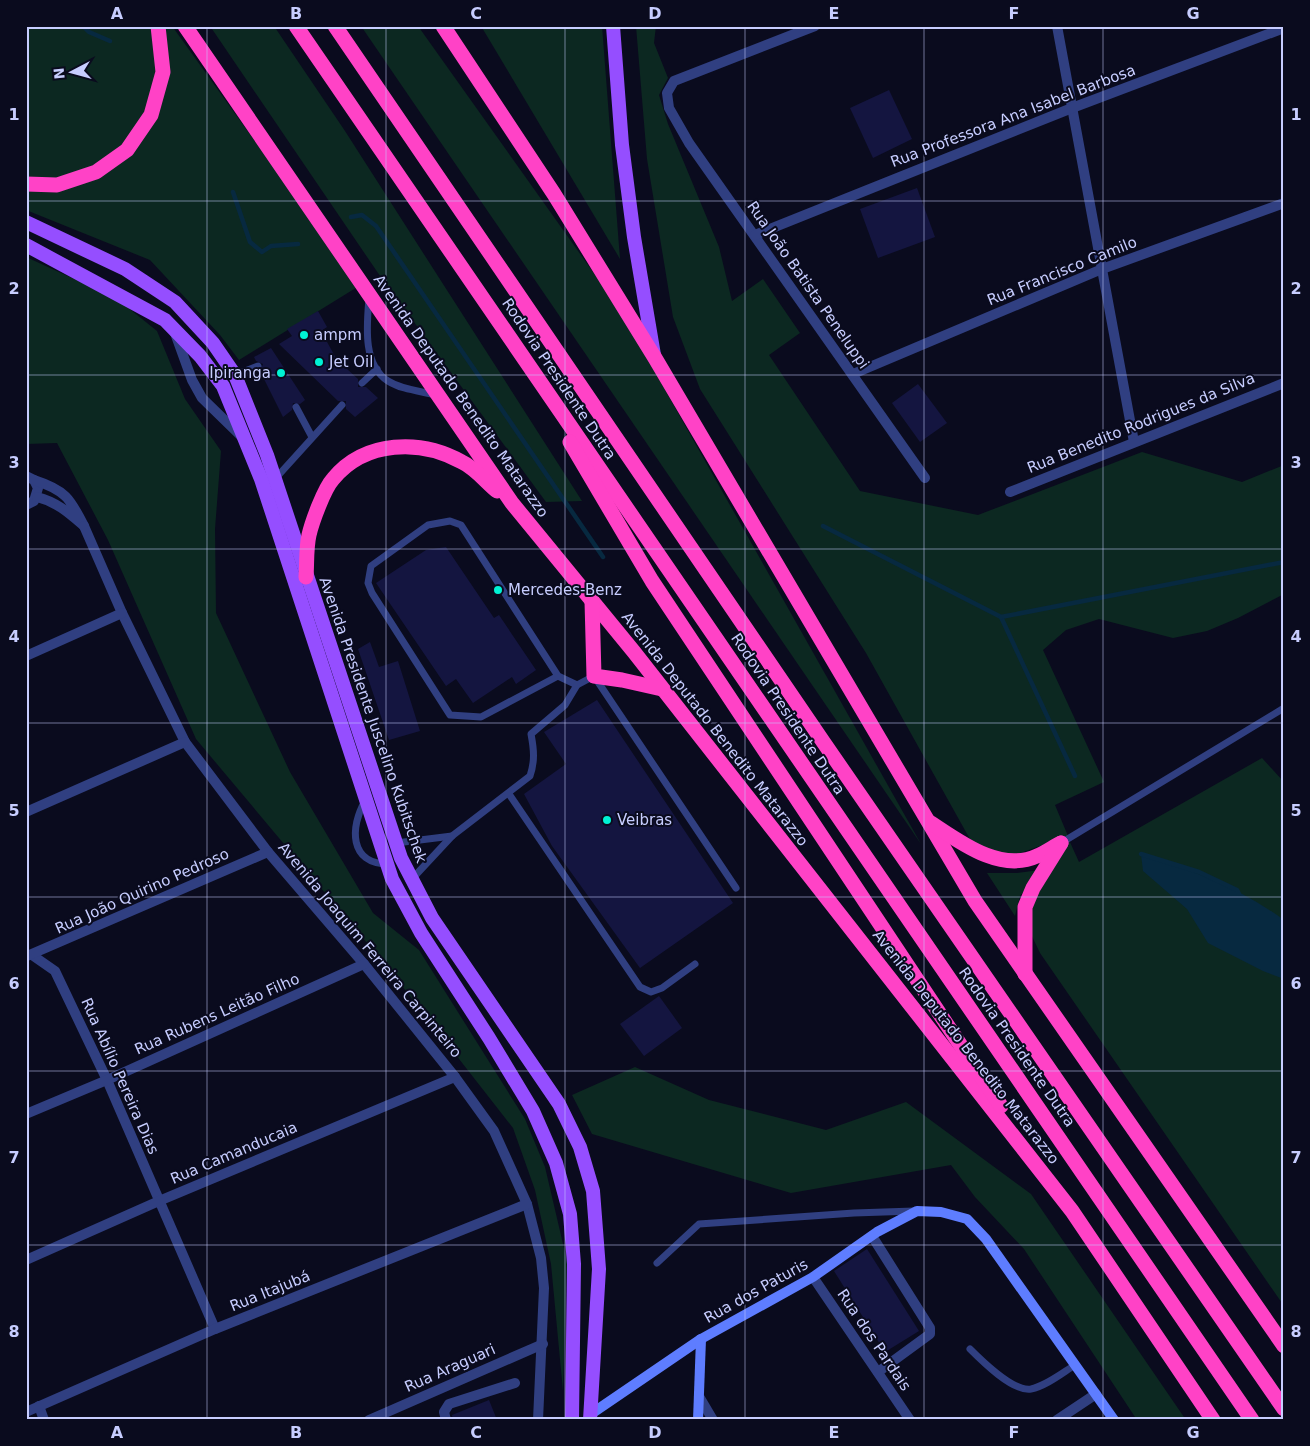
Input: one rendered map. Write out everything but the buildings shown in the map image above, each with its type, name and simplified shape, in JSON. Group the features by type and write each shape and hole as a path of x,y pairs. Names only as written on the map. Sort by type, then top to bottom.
{"highway":[{"path":"26,184 57,185 96,172 127,150 151,115 163,72 158,26"},
{"name":"Avenida Deputado Benedito Matarazzo","path":"185,26 512,503 662,689 1072,1211 1213,1420"},
{"name":"Rodovia Presidente Dutra","path":"296,26 1252,1420"},
{"name":"Rodovia Presidente Dutra","path":"335,26 824,743 1284,1409"},
{"path":"443,26 554,194 655,358 975,901 1284,1346"},
{"path":"497,319 652,581 881,928 1072,1211"},
{"path":"306,577 309,536 332,479 352,463 377,450 406,445 432,449 463,462 512,503"},
{"path":"592,601 594,676 662,689"},
{"path":"926,820 967,845 1003,860 1036,857 1061,843"},
{"path":"1025,974 1025,907 1033,888 1061,843"}],"main road":[{"path":"613,26 622,145 634,237 655,358"},
{"name":"Avenida Presidente Juscelino Kubitschek","path":"26,222 125,269 175,302 213,343 235,375 274,479 401,858 432,918 559,1104 580,1147 593,1191 599,1269 590,1417"},
{"name":"Avenida Presidente Juscelino Kubitschek","path":"26,246 165,320 200,356 223,386 247,442 387,864 421,934 489,1038 532,1111 556,1163 570,1214 574,1264 574,1396 572,1420"},
{"path":"917,1211 941,1212 967,1219 986,1239 1114,1420"},
{"name":"Rua dos Paturis","path":"590,1417 701,1339 813,1276 872,1236 917,1211"},
{"path":"698,1420 701,1339"}],"street":[{"name":"Rua João Batista Peneluppi","path":"815,26 674,81 667,92 669,108 689,143 854,374 925,478"},
{"path":"1057,26 1134,442"},
{"name":"Rua Professora Ana Isabel Barbosa","path":"755,235 1072,108 1284,28"},
{"name":"Rua Francisco Camilo","path":"854,374 1102,269 1284,203"},
{"path":"174,330 192,380 202,398 247,442"},
{"name":"Rua Benedito Rodrigues da Silva","path":"1010,492 1284,383"},
{"path":"26,505 37,497 38,488 30,478"},
{"name":"Avenida Joaquim Ferreira Carpinteiro","path":"30,478 55,486 70,499 84,526 122,613 185,742 268,852 364,964 455,1077 494,1131 527,1204 537,1234 544,1288 538,1420"},
{"name":"Avenida Joaquim Ferreira Carpinteiro","path":"37,497 50,500 62,507 84,526"},
{"path":"26,656 122,613"},
{"path":"26,812 185,742"},
{"name":"Rua João Quirino Pedroso","path":"29,955 268,852"},
{"name":"Rua Abílio Pereira Dias","path":"29,955 55,971 107,1080 215,1329"},
{"name":"Rua Rubens Leitão Filho","path":"26,1114 107,1080 364,964"},
{"name":"Rua Camanducaia","path":"26,1260 159,1201 455,1077"},
{"name":"Rua Itajubá","path":"26,1412 215,1329 527,1204"},
{"path":"872,1236 930,1328 930,1334 878,1372"},
{"name":"Rua dos Pardais","path":"813,1276 910,1420"},
{"name":"Rua Araguari","path":"369,1420 542,1344"},
{"path":"446,1420 444,1412 449,1404 515,1383"},
{"path":"1056,1420 1096,1394"},
{"path":"700,1398 713,1420"},
{"path":"39,1406 44,1420"}],"lane":[{"path":"370,295 367,325 370,352 377,369 387,380 402,387 438,395"},
{"path":"235,375 258,366"},
{"path":"362,383 377,369"},
{"path":"274,479 342,405"},
{"path":"296,407 312,437"},
{"path":"558,676 480,717 450,715 372,593 368,583 371,566 428,524 450,521 461,525 558,676 577,685"},
{"path":"412,879 452,836 530,776 534,764 535,751 531,734 565,705 577,685 594,676 736,888"},
{"path":"1061,843 1284,708"},
{"path":"509,794 640,987 651,992 662,988 695,964"},
{"path":"366,801 358,813 355,828 356,844 362,855 371,862 387,864 401,858"},
{"path":"396,843 452,836"},
{"path":"657,1263 699,1224 854,1213 917,1211"},
{"path":"970,1349 1012,1385 1028,1390 1040,1386 1075,1365"}],"green space":[{"path":"26,26 172,26 359,286 239,360 220,335 150,260 26,210"},
{"path":"210,26 274,26 345,131 582,501 546,502 378,273"},
{"path":"361,26 418,26 620,310 921,844"},
{"path":"481,26 602,26 620,259"},
{"path":"636,26 656,26 654,43 668,78 659,95 668,124 719,247 732,301 763,279 800,333 769,355 860,491 978,515 1142,452 1242,482 1284,465 1284,594 1238,618 1207,631 1173,638 1099,619 1066,630 1043,650 1104,782 1055,805 1068,836 1012,856 991,853 971,841 866,653 700,389 673,317 647,159"},
{"path":"26,257 116,298 157,331 185,399 221,451 215,529 216,613 290,772 373,913 419,950 525,1119 545,1167 567,1261 563,1391 551,1264 535,1190 513,1128 388,968 196,739 108,540 57,443 26,444"},
{"path":"1262,758 1284,782 1284,1306 1040,953 1030,932 1032,904 1069,840 1079,862"},
{"path":"1040,870 1020,896 1015,916 987,873 1017,873"},
{"path":"635,1067 709,1100 826,1130 906,1102 1031,1194 1186,1420 1137,1420 1024,1249 975,1197 951,1165 791,1193 592,1134 572,1095"}],"water":[{"path":"1141,854 1233,889 1284,920 1284,979 1263,971 1208,943 1187,909 1143,871"}],"waterway":[{"path":"83,26 89,32 110,41"},
{"path":"233,192 250,242 262,252 271,246 298,244"},
{"path":"351,217 362,215 376,226 603,557"},
{"path":"823,526 1001,617 1075,776"},
{"path":"1001,617 1284,562"},
{"path":"1141,854 1199,872 1237,890 1239,894"}],"place":[{"name":"ampm","path":"304,335"},
{"name":"Jet Oil","path":"319,362"},
{"name":"Ipiranga","path":"281,373"},
{"name":"Mercedes-Benz","path":"498,590"},
{"name":"Veibras","path":"607,820"}]}
